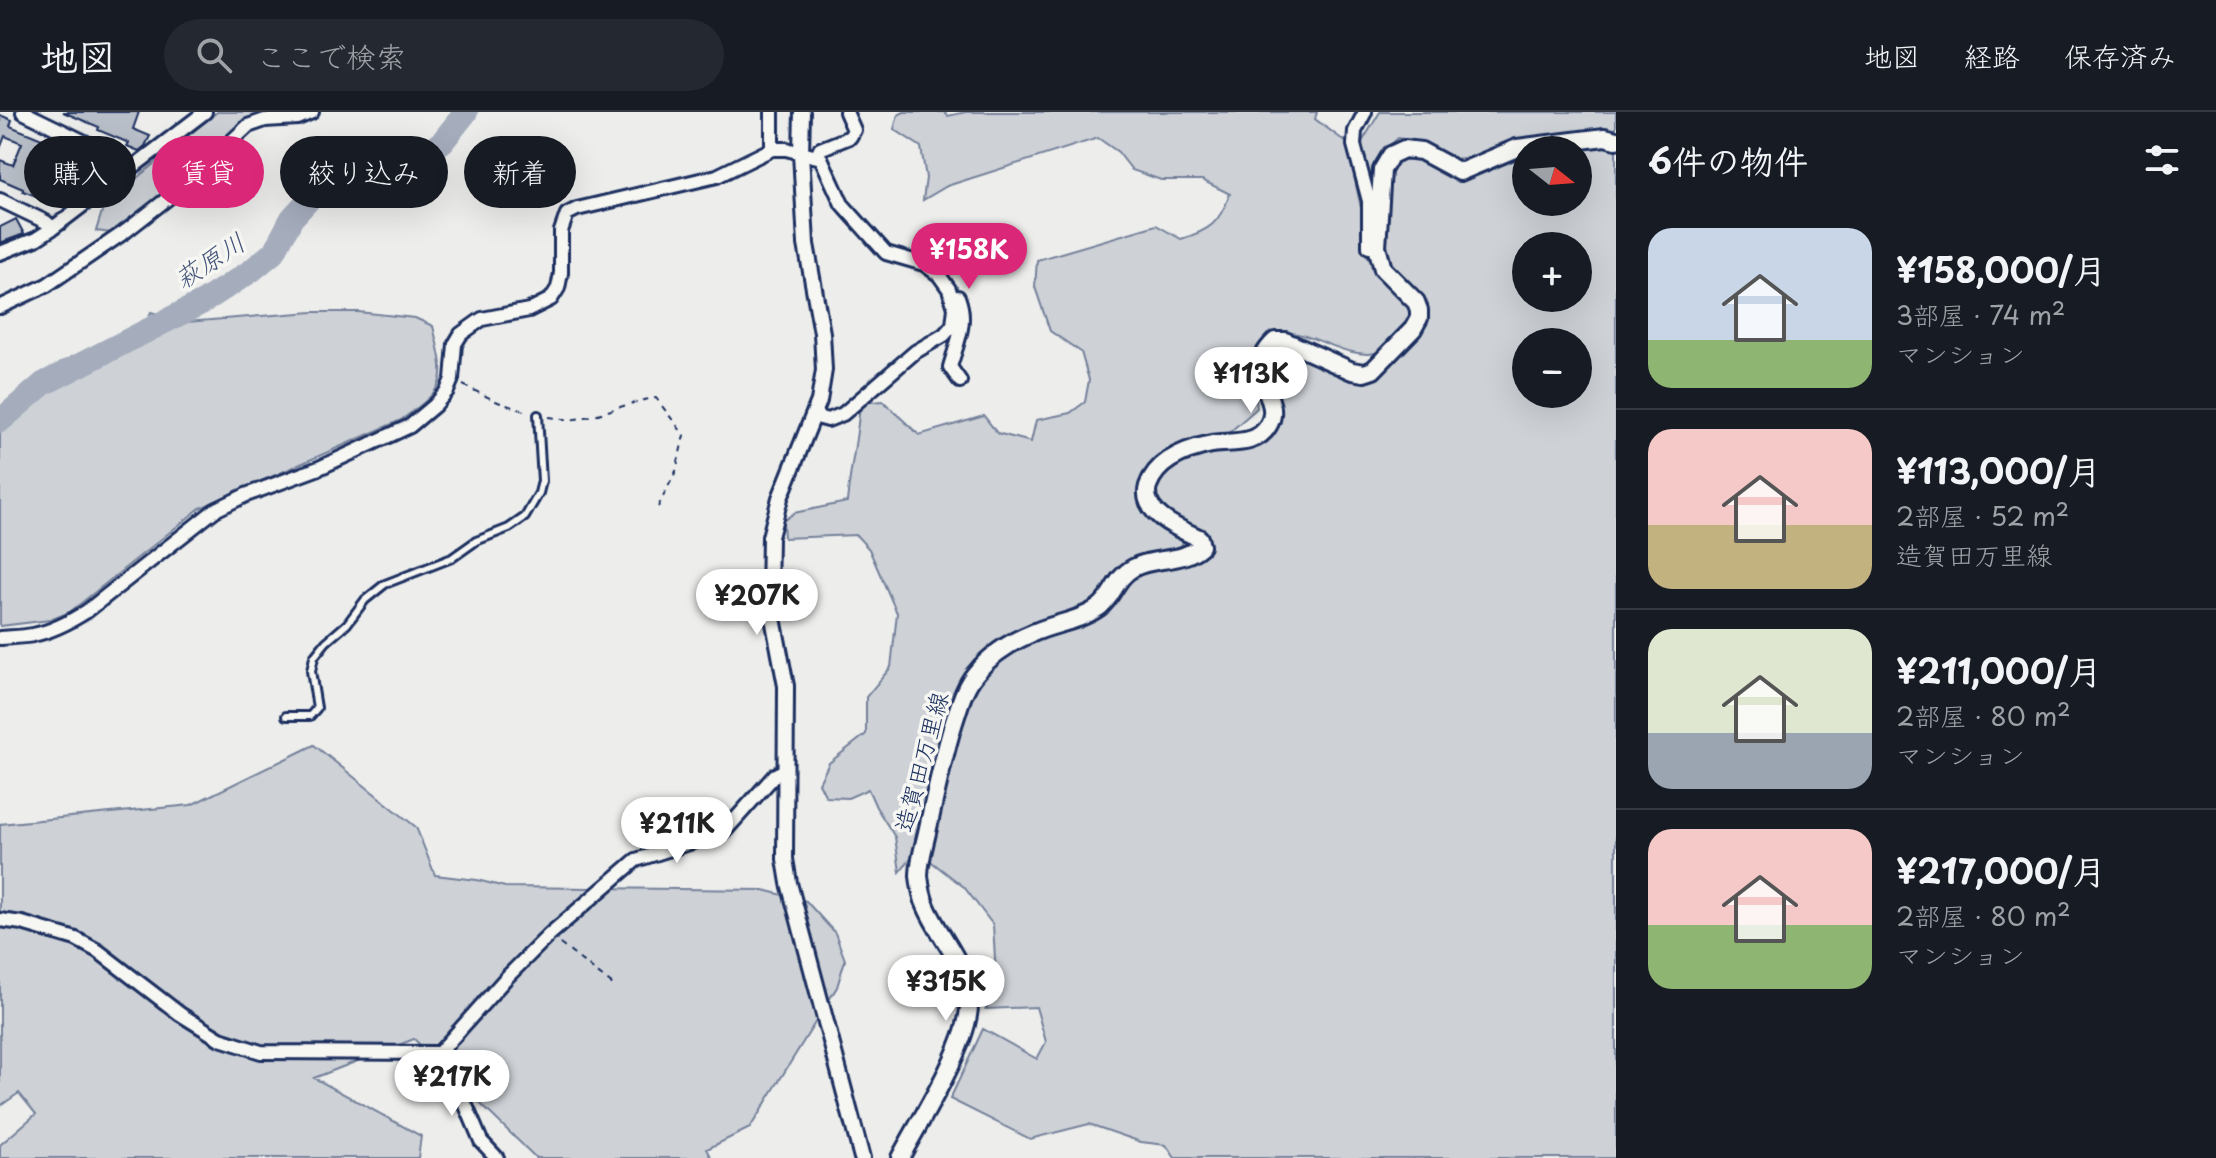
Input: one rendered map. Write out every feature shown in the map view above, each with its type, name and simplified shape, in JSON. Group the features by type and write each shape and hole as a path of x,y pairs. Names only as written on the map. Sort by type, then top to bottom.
{"main road":[{"path":"1377,247 1382,170 1391,155 1404,149 1421,151 1460,172 1517,148 1605,137 1616,140"},
{"name":"造賀田万里線","path":"900,1158 956,1053 970,1006 967,982 956,957 925,905 919,873 942,759 965,689 988,660 1006,645 1100,607 1117,581 1134,567 1190,555 1201,546 1199,538 1153,511 1146,500 1152,475 1171,458 1210,445 1249,441 1267,429 1273,416 1260,375 1262,358 1275,341 1285,341 1352,371 1364,373 1373,370 1413,329 1419,318 1416,302 1383,269 1377,247"}],"street":[{"path":"23,112 72,136"},
{"path":"136,163 205,112"},
{"path":"0,307 47,285 126,231 181,188 248,126 265,120 298,118 312,112"},
{"path":"772,112 772,149"},
{"path":"802,112 806,244 822,333 824,370 819,401 780,498 770,537 769,597 786,686 785,859 862,1158"},
{"path":"817,156 820,149 850,137 854,130 846,112"},
{"path":"1365,112 1355,131 1354,145 1369,201 1369,247 1377,247"},
{"path":"0,638 56,629 87,611 215,510 319,468 410,426 447,391 452,379 455,344 461,334 482,319 529,310 551,299 558,288 561,273 561,231 567,214 717,176 772,149 817,156 825,165 842,204 886,253 924,264 939,275 949,289 955,308 953,325 944,335 915,352 843,414 828,420 813,416"},
{"path":"0,200 53,228"},
{"path":"0,253 36,239 79,208"},
{"path":"949,289 953,287 963,310 950,367 960,381"},
{"path":"0,920 22,923 76,939 98,951 193,1023 220,1039 247,1048 261,1052 439,1053 549,935 636,860 724,832 775,775 785,770"},
{"path":"439,1053 453,1075 481,1141 497,1158"}],"lane":[{"path":"286,716 310,716 317,708 311,671 314,657 347,624 365,600 385,584 452,558 476,541 509,528 525,517 539,493 542,481 538,415"}],"path":[{"path":"452,379 498,402 538,415 571,419 656,398 684,435 676,471 658,507"},
{"path":"549,935 613,985"}],"shaded area":[{"path":"217,112 303,112 251,120 233,136 188,136"},
{"path":"904,112 944,112 948,116 966,112 1317,112 1315,119 1347,143 1361,208 1363,249 1383,279 1413,309 1402,332 1375,353 1360,354 1344,350 1295,333 1280,333 1268,339 1253,365 1257,408 1223,438 1166,453 1149,472 1141,503 1156,521 1185,540 1178,549 1126,562 1093,604 1025,626 1001,640 976,662 958,685 916,852 900,872 895,837 868,789 848,798 826,797 819,783 829,763 866,734 866,697 891,667 897,613 869,549 856,535 784,538 783,521 794,513 847,502 860,403 883,401 919,435 984,416 997,433 1031,442 1036,420 1070,413 1085,402 1089,380 1081,352 1050,331 1035,287 1037,260 1156,225 1181,239 1191,236 1218,219 1230,194 1202,180 1161,180 1132,170 1118,152 1098,138 947,186 923,200 926,178 921,147 894,129 898,115"},
{"path":"1380,112 1616,112 1616,135 1512,136 1512,141 1471,157 1455,159 1424,143 1398,138 1387,148 1375,181 1366,172 1362,142"},
{"path":"1592,144 1616,145 1616,1158 1175,1158 1166,1145 1141,1142 1089,1124 1030,1139 950,1099 983,1029 1037,1059 1046,1042 1036,1007 986,1009 997,992 993,925 964,887 928,859 948,761 970,692 1009,650 1038,636 1073,627 1128,578 1206,548 1151,499 1156,477 1173,463 1270,432 1265,374 1267,359 1277,346 1364,378 1423,320 1388,267 1382,247 1387,171 1395,159 1405,154 1419,156 1444,170 1512,155 1512,216 1592,216"},
{"path":"152,165 152,205 111,233 96,231 103,208 136,208 136,179"},
{"path":"151,312 186,322 313,312 358,312 415,318 433,326 440,359 440,381 428,399 401,420 200,508 70,612 50,620 0,626 0,421 61,362 139,342"},
{"path":"314,745 416,827 435,875 505,887 764,890 806,901 835,933 845,960 837,987 750,1128 707,1149 712,1158 536,1158 414,1039 314,1078 421,1136 418,1158 0,1158 0,1145 36,1114 19,1093 0,1106 0,824 191,805"}],"building":[{"path":"63,112 139,112 133,129 150,136 139,151 136,150 136,136 112,136 98,130 99,127"},
{"path":"0,115 12,120 10,126 35,136 24,136 24,191 0,179 0,160 13,165 22,143 5,136 0,149"},
{"path":"16,219 24,234 0,243 0,227"}],"waterway":[{"name":"萩原川","path":"0,421 43,384 203,302 251,271 274,252 292,218 326,181 364,179 383,171 409,168 443,141 466,112"}]}
